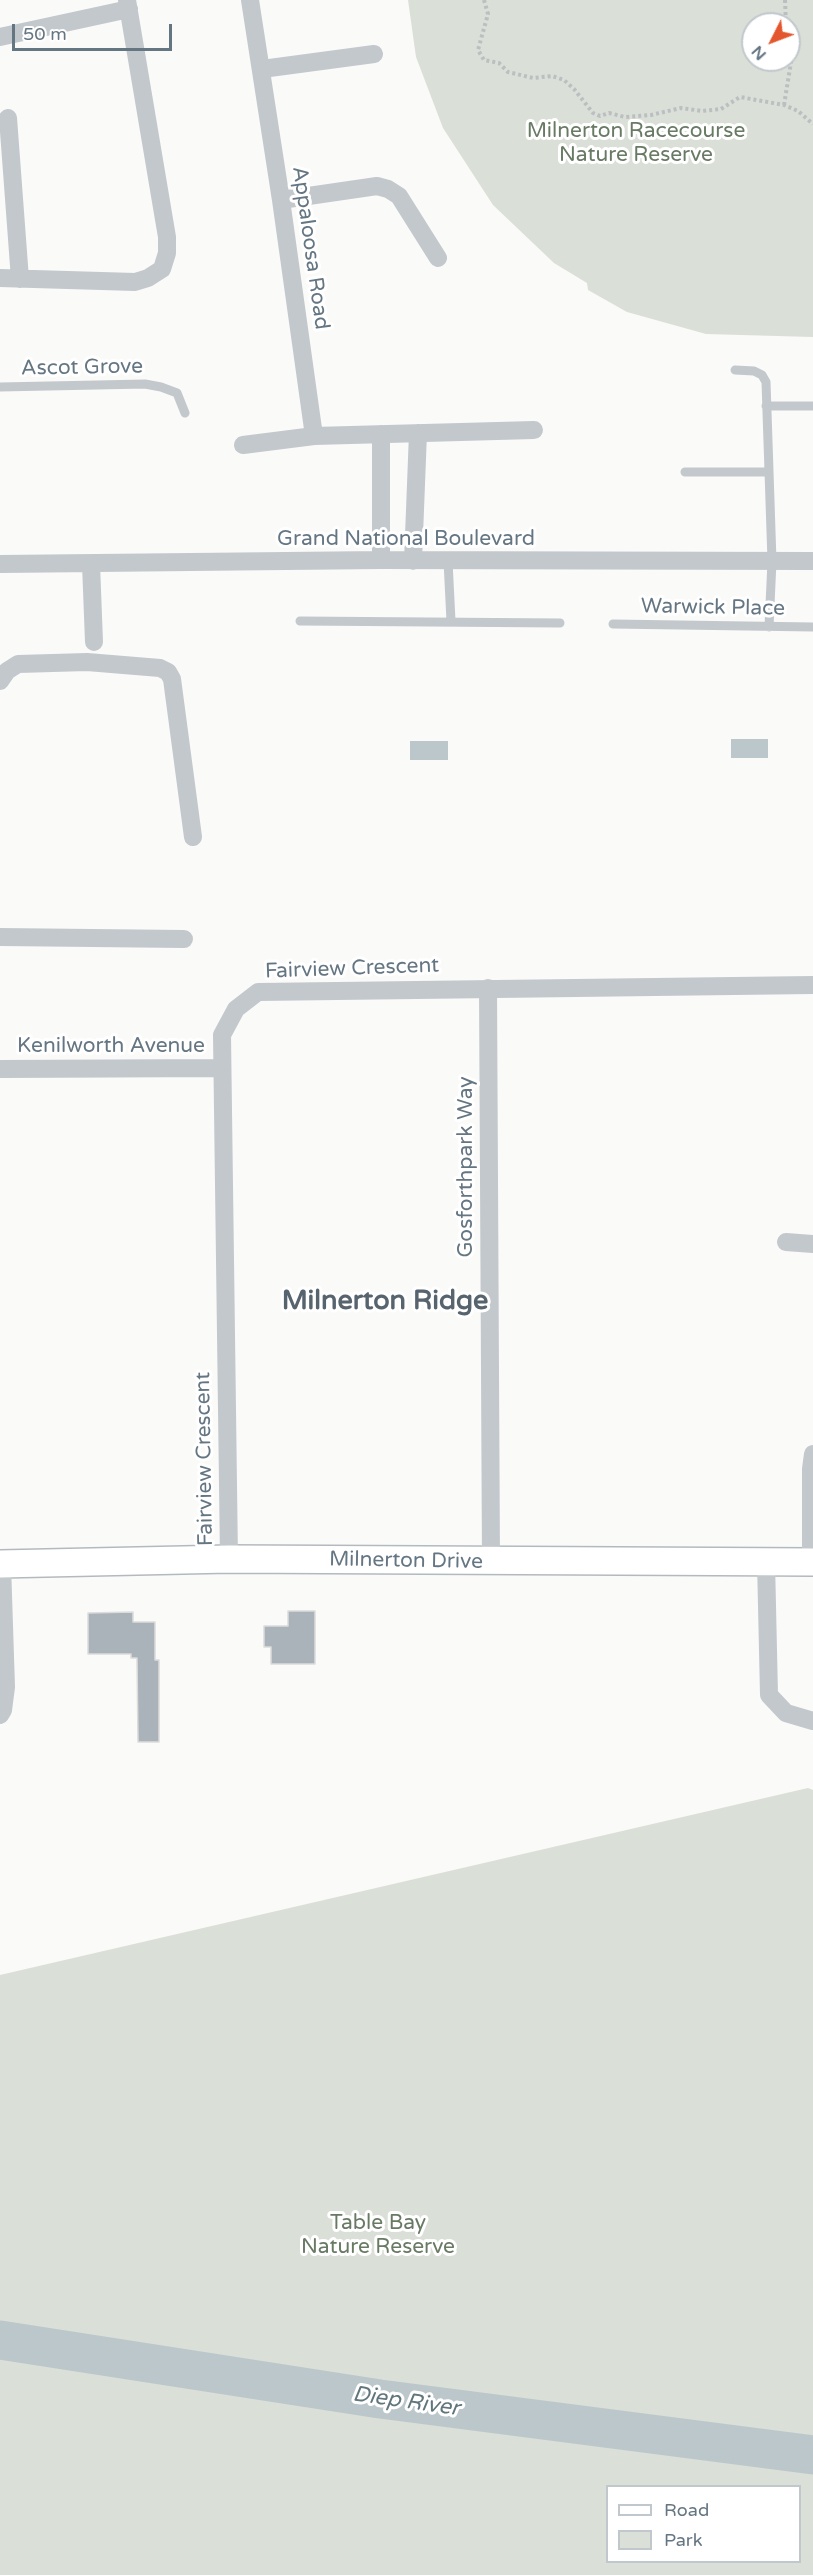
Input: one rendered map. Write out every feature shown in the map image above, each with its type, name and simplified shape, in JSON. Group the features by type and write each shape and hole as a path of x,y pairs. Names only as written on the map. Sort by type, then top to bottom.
{"street":[{"name":"Appaloosa Road","path":"250,0 262,69 314,436"},
{"path":"0,37 128,5 167,237 167,253 162,269 148,278 135,282 0,279"},
{"path":"262,69 374,54"},
{"path":"8,118 20,279"},
{"path":"281,200 377,186 388,189 399,196 438,258"},
{"path":"243,445 314,436 534,430"},
{"path":"413,561 418,432"},
{"path":"381,434 381,560"},
{"name":"Grand National Boulevard","path":"0,564 381,560 813,561"},
{"path":"91,564 94,642"},
{"path":"0,681 7,671 18,664 87,662 160,668 168,672 172,679 193,837"},
{"path":"0,937 184,939"},
{"name":"Fairview Crescent","path":"229,1559 222,1035 236,1009 258,992 813,985"},
{"name":"Gosforthpark Way","path":"488,988 491,1562"},
{"name":"Kenilworth Avenue","path":"0,1069 222,1068"},
{"path":"786,1242 813,1244"},
{"path":"812,1562 811,1469 813,1454"},
{"name":"Milnerton Drive","path":"1,1564 229,1559 812,1562"},
{"path":"766,1561 769,1695 786,1713 813,1721"},
{"path":"0,1715 3,1710 6,1687 1,1564"}],"lane":[{"name":"Warwick Place","path":"735,370 754,371 762,375 766,382 767,472 772,561 769,627"},
{"name":"Ascot Grove","path":"0,387 145,384 177,393 185,413"},
{"path":"766,406 813,406"},
{"path":"684,472 767,472"},
{"path":"448,561 451,621"},
{"path":"300,621 560,622"},
{"name":"Warwick Place","path":"613,624 813,627"},
{"path":"87,662 94,642"}],"path":[{"path":"484,0 488,14 478,50 484,60 499,63 508,72 533,78 552,76 564,80 574,89 592,113 600,116 609,113 625,117 651,115 681,108 702,111 721,109 740,97 784,105 798,111 813,124"},
{"path":"784,105 789,72"}],"green space":[{"name":"Milnerton Racecourse Nature Reserve","path":"408,0 813,0 813,337 706,334 627,312 588,290 587,283 554,263 493,205 443,128 416,57"},
{"name":"Table Bay Nature Reserve","path":"808,1788 813,1790 813,2575 0,2575 0,1975"}],"shaded area":[{"path":"731,739 768,739 768,758 731,758"},
{"path":"410,741 448,741 448,760 410,760"}],"building":[{"path":"288,1611 315,1611 315,1664 271,1664 271,1647 264,1647 264,1626 288,1626"},
{"path":"133,1612 133,1622 155,1622 155,1660 159,1660 159,1742 138,1742 137,1658 131,1658 131,1654 88,1654 88,1613"}],"waterway":[{"name":"Diep River","path":"0,2340 380,2399 813,2455"}],"district":[{"name":"Milnerton Ridge","path":"385,1302"}]}
